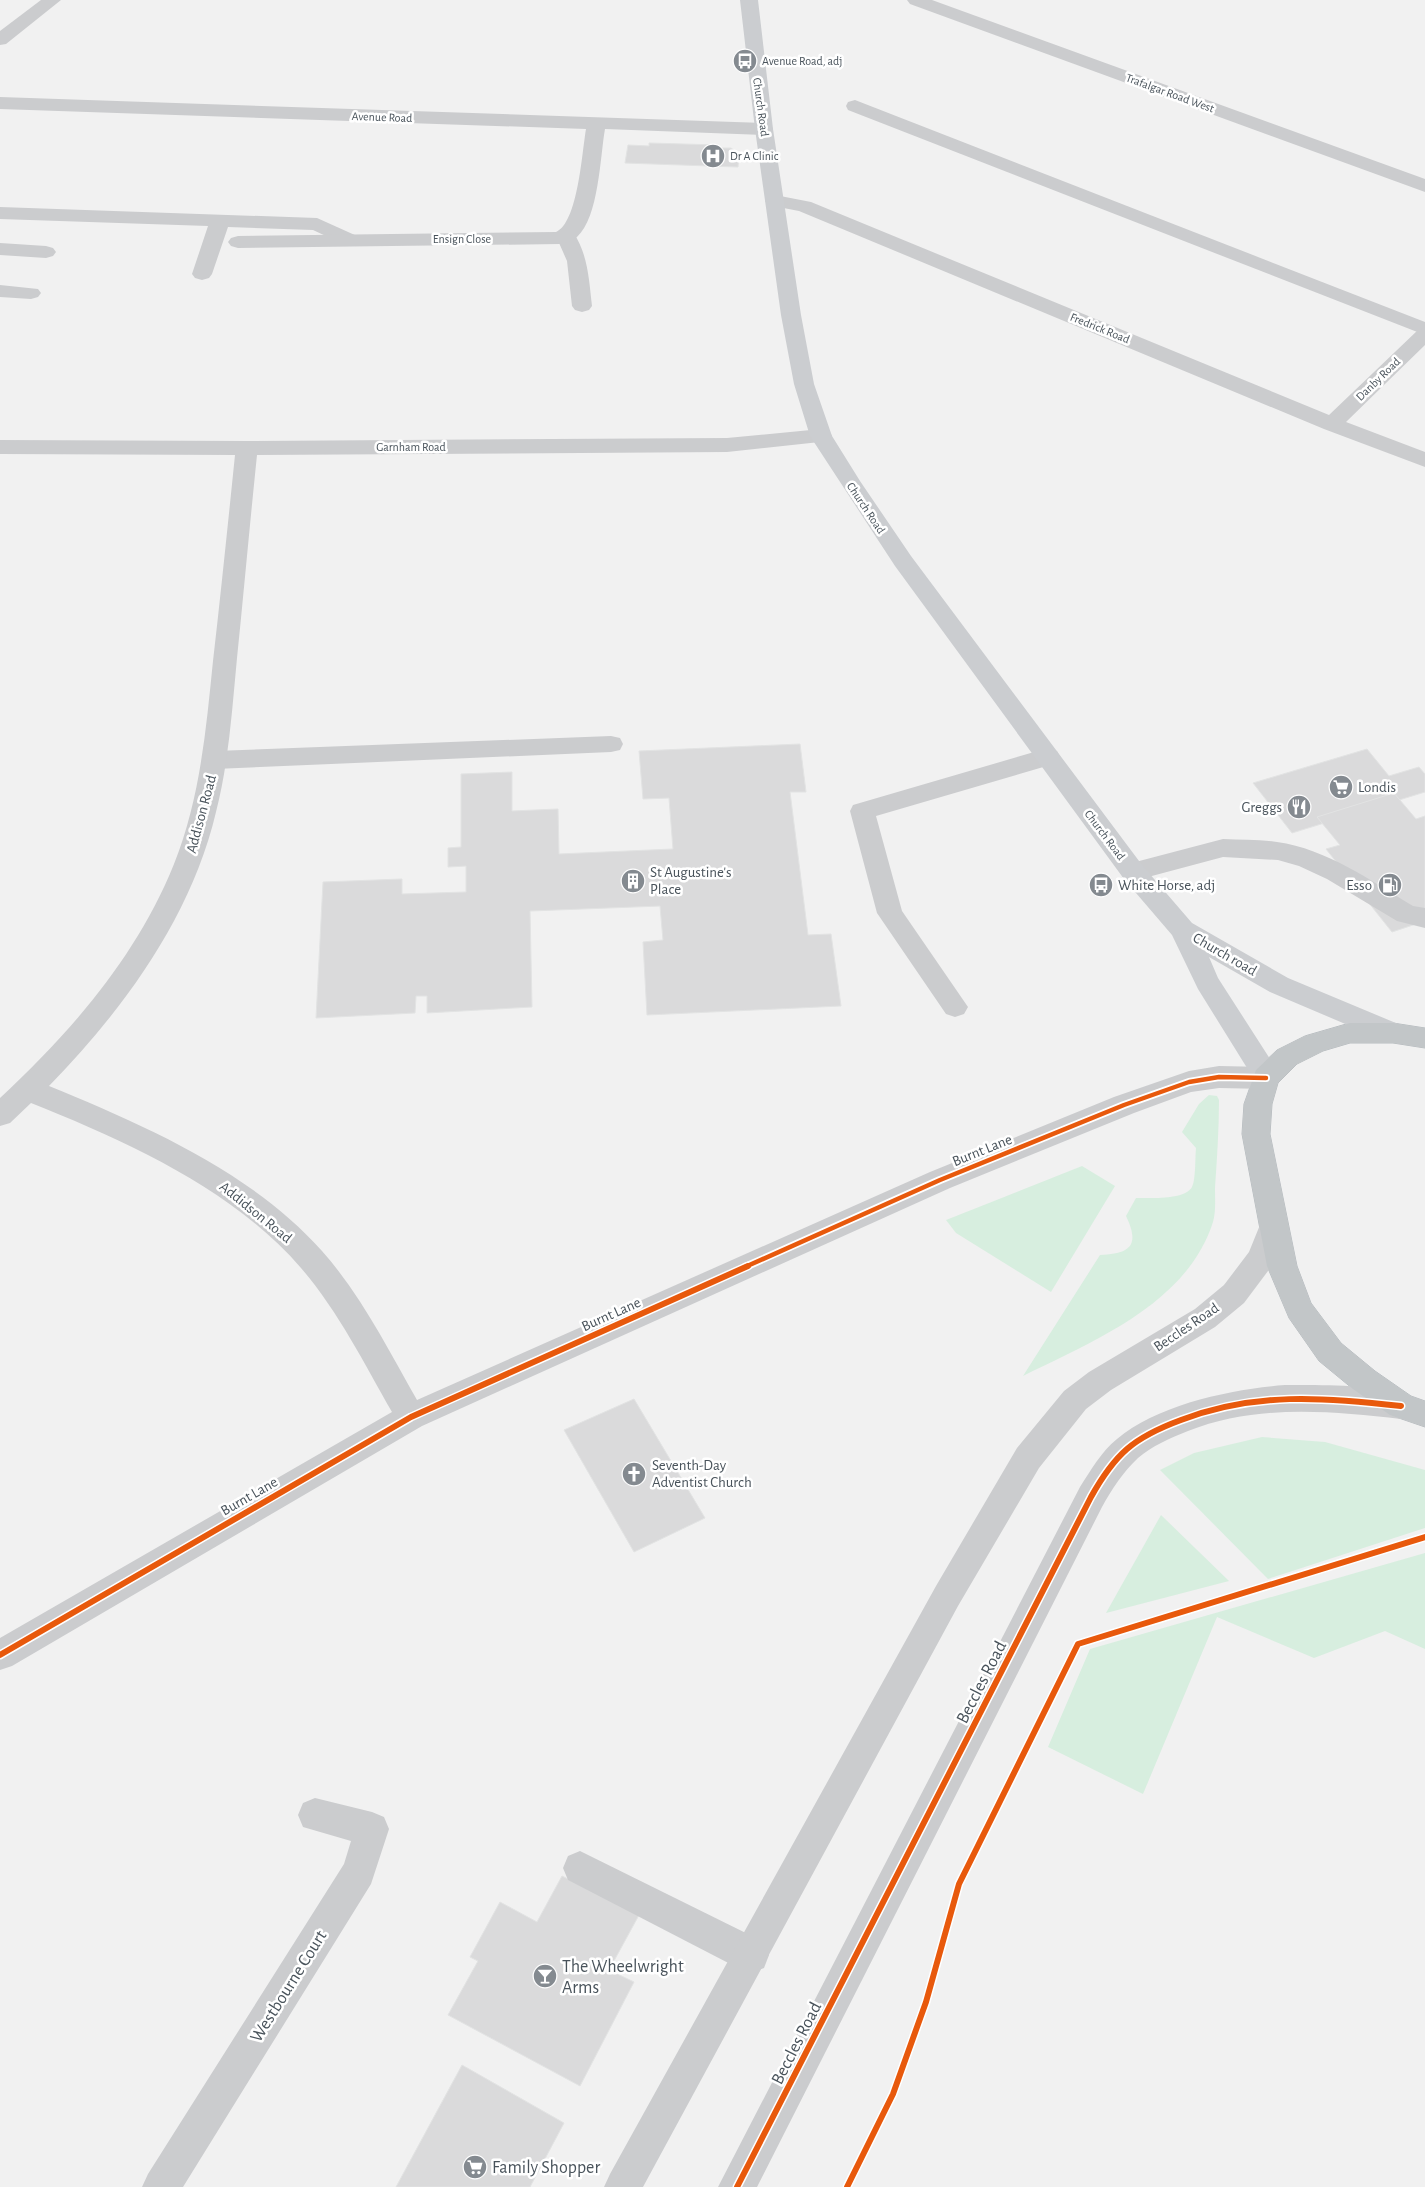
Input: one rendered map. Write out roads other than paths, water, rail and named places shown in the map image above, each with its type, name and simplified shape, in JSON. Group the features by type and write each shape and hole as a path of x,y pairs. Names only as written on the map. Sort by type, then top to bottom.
{"highway":[{"path":"1411,1035 1350,1033 1315,1043 1287,1057 1266,1077 1258,1104 1256,1134 1282,1266 1300,1309 1330,1352 1364,1380 1413,1410"}],"main road":[{"name":"Church Road","path":"749,0 764,129 798,354 812,416 821,436 868,512 1048,757 1133,872 1184,930"},
{"name":"Church road","path":"1184,930 1278,984 1411,1035"},
{"name":"Church road","path":"1184,930 1207,982 1266,1077"}],"street":[{"path":"0,40 52,0"},
{"name":"Trafalgar Road West","path":"916,0 1425,186"},
{"name":"Avenue Road","path":"0,104 764,129"},
{"path":"855,106 1425,329"},
{"path":"582,306 577,261 566,236 574,230 582,212 596,124"},
{"name":"Fredrick Road","path":"775,201 804,206 1332,424 1425,460"},
{"path":"0,213 317,224 350,240"},
{"path":"202,274 220,221"},
{"name":"Ensign Close","path":"238,242 551,239 566,236"},
{"path":"0,249 46,252"},
{"path":"0,291 31,293"},
{"name":"Danby Road","path":"1332,424 1425,334"},
{"name":"Garnham Road","path":"0,447 247,448 727,445 821,436"},
{"name":"Addison Road","path":"0,1115 29,1090 79,1038 123,983 174,897 193,849 208,799 214,760 247,448"},
{"path":"214,760 611,744"},
{"path":"955,1007 890,913 862,810 1048,757"},
{"path":"1133,872 1223,848 1278,851 1306,859 1336,872 1406,914 1425,918"},
{"name":"Burnt Lane","path":"0,1655 411,1416 940,1180 1124,1105 1189,1082 1218,1077 1266,1077"},
{"name":"Addidson Road","path":"29,1090 118,1126 162,1148 206,1173 243,1198 280,1228 311,1259 341,1297 411,1416"},
{"name":"Beccles Road","path":"623,2187 947,1596 1028,1458 1074,1400 1100,1381 1205,1318 1234,1294 1261,1258 1274,1223"},
{"name":"Beccles Road","path":"737,2187 1064,1552 1108,1471 1127,1449 1152,1432 1199,1412 1232,1403 1261,1398 1346,1399 1413,1410"},
{"name":"Westbourne Court","path":"161,2187 359,1872 372,1829 315,1815"},
{"path":"580,1868 751,1955"}],"place":[{"name":"Avenue Road, adj","path":"745,61"},
{"name":"Dr A Clinic","path":"713,156"},
{"name":"Londis","path":"1341,787"},
{"name":"Greggs","path":"1299,807"},
{"name":"St Augustine's Place","path":"633,881"},
{"name":"White Horse, adj","path":"1101,885"},
{"name":"Esso","path":"1390,885"},
{"name":"Seventh-Day Adventist Church","path":"634,1474"},
{"name":"The Wheelwright Arms","path":"545,1976"},
{"name":"Family Shopper","path":"475,2167"}]}
